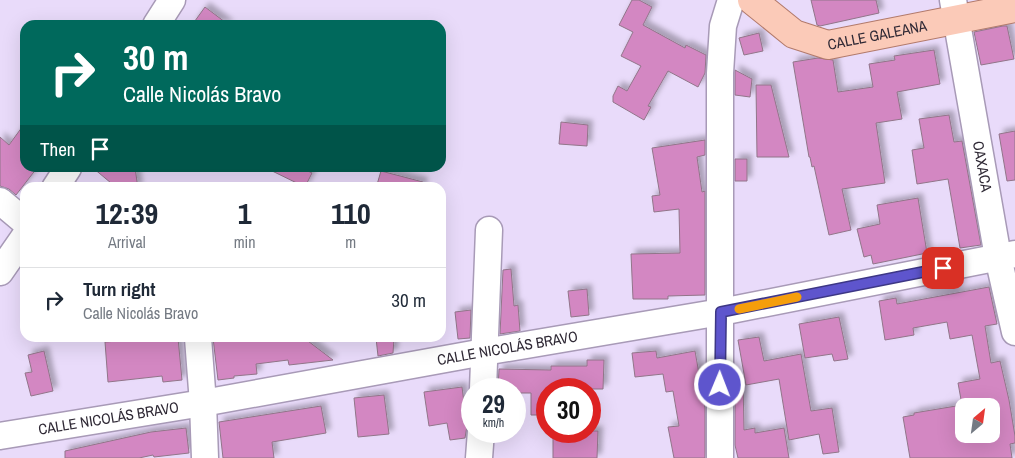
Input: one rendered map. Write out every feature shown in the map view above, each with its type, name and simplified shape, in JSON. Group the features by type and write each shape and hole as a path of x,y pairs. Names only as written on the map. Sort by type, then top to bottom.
{"main road":[{"name":"CALLE GALEANA","path":"752,0 794,34 828,45 954,9 1015,8"}],"street":[{"path":"159,20 172,0"},
{"path":"720,458 720,73 723,26 730,0"},
{"name":"OAXACA","path":"954,9 1007,255 1015,332"},
{"path":"0,201 20,218"},
{"path":"483,378 489,230"},
{"path":"0,272 20,243"},
{"name":"CALLE NICOLÁS BRAVO","path":"0,436 203,404 484,352 721,312 1007,255"},
{"path":"198,342 205,458"},
{"path":"479,458 480,443"}],"building":[{"path":"632,0 639,0 652,7 643,25 685,48 686,45 706,55 705,73 698,87 668,71 648,106 651,107 644,120 613,102 613,96 618,86 627,91 641,66 621,56 633,32 619,25"},
{"path":"811,0 876,0 879,13 820,26 817,25"},
{"path":"205,7 222,20 196,20"},
{"path":"1007,26 1014,59 981,65 974,32"},
{"path":"759,33 763,51 744,55 739,38"},
{"path":"934,50 940,84 897,92 902,119 876,123 885,183 842,189 851,230 829,235 814,166 812,167 809,157 793,62 818,58 833,60 838,92 873,87 869,64 895,60 894,56"},
{"path":"735,70 752,79 750,97 735,95"},
{"path":"756,85 771,85 789,157 757,157"},
{"path":"949,115 954,142 962,141 981,245 960,248 948,179 917,184 912,150 924,148 919,119"},
{"path":"561,122 588,125 587,146 559,144"},
{"path":"20,130 20,172 34,172 26,182 20,182 20,190 16,195 9,189 0,186 0,137 9,145"},
{"path":"1015,131 1015,180 1007,181 999,134"},
{"path":"705,140 705,155 697,157 702,192 705,191 705,295 668,296 668,299 633,299 631,254 680,253 679,209 654,212 652,196 660,195 652,148"},
{"path":"735,159 747,159 747,181 735,181"},
{"path":"98,172 136,172 137,182 110,182"},
{"path":"274,172 312,173 308,182 295,182"},
{"path":"381,172 385,172 423,182 378,182"},
{"path":"918,198 927,253 873,264 871,255 864,257 857,229 880,224 877,205"},
{"path":"511,269 514,306 518,305 520,331 500,334 503,270"},
{"path":"989,287 997,324 985,326 991,363 1000,361 1009,400 1015,436 1015,443 1010,444 1012,458 910,458 903,417 914,415 914,413 955,406 955,443 1000,443 1000,398 961,398 958,383 980,379 972,335 950,339 947,322 913,328 914,335 885,340 879,301 896,298 897,304"},
{"path":"587,289 589,315 571,317 568,291"},
{"path":"471,310 470,338 458,339 455,312"},
{"path":"839,317 848,359 834,361 832,354 805,358 799,324"},
{"path":"759,337 764,361 801,354 811,411 832,408 839,452 823,454 819,434 789,440 779,379 746,385 738,340"},
{"path":"105,342 178,342 182,380 163,382 162,376 108,382"},
{"path":"213,342 309,342 333,360 289,365 288,360 256,364 257,374 234,376 234,378 218,380"},
{"path":"376,342 394,342 393,353 378,356"},
{"path":"44,351 53,391 31,396 25,373 32,372 28,355"},
{"path":"656,351 657,358 695,351 705,408 705,458 674,458 668,427 679,426 673,391 666,392 663,374 635,377 632,353"},
{"path":"587,360 604,360 603,389 601,389 601,378 536,378 536,415 531,415 531,393 526,393 526,378 499,378 499,369 551,370 551,366 587,366"},
{"path":"735,380 743,380 744,430 755,428 755,433 784,428 789,458 738,458 735,445"},
{"path":"461,387 461,439 450,440 447,423 429,426 424,392"},
{"path":"384,395 389,434 358,437 354,398"},
{"path":"321,406 326,433 272,442 274,458 223,458 219,422"},
{"path":"186,428 189,453 154,457 153,455 139,458 65,458 65,451 151,432"},
{"path":"553,443 598,443 597,458 553,458"}],"slow traffic":[{"path":"739,309 797,297"}],"route":[{"path":"720,385 721,312 943,268"}]}
